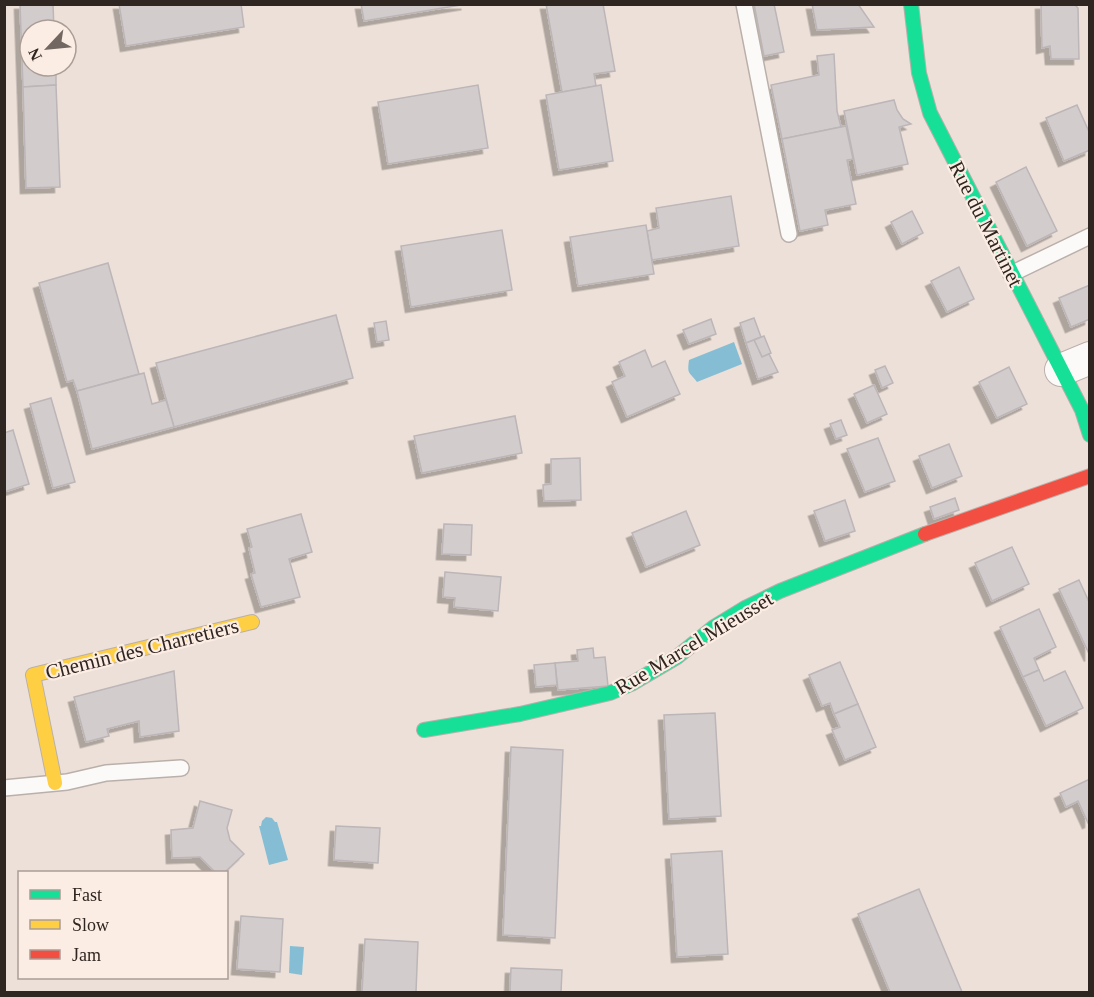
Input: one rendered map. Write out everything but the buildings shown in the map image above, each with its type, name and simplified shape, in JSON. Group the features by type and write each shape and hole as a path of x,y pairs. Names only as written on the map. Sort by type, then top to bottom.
{"street":[{"name":"Rue du Martinet","path":"911,4 916,58 930,113 1082,410 1089,435"},
{"path":"1061,370 1089,358"},
{"name":"Rue Marcel Mieusset","path":"424,730 538,710 610,693 631,684 677,657 714,627 745,608 780,591 943,527 1089,476"},
{"name":"Chemin des Charretiers","path":"55,783 33,675 252,622"}],"lane":[{"path":"744,4 789,234"},
{"path":"1011,274 1089,236"},
{"path":"4,788 67,782 106,773 181,768"}],"water":[{"path":"734,342 742,364 697,382 690,374 689,360"},
{"path":"266,817 277,822 288,860 269,865 259,826"},
{"path":"290,946 304,947 302,975 289,973"}],"traffic: fast":[{"path":"911,4 919,73 930,113 1082,410 1090,435"},
{"path":"424,730 520,714 610,693 631,684 677,657 714,627 745,608 780,591 925,534"}],"traffic: slow":[{"path":"55,783 33,675 252,622"}],"traffic: jam":[{"path":"925,534 1090,476"}]}
